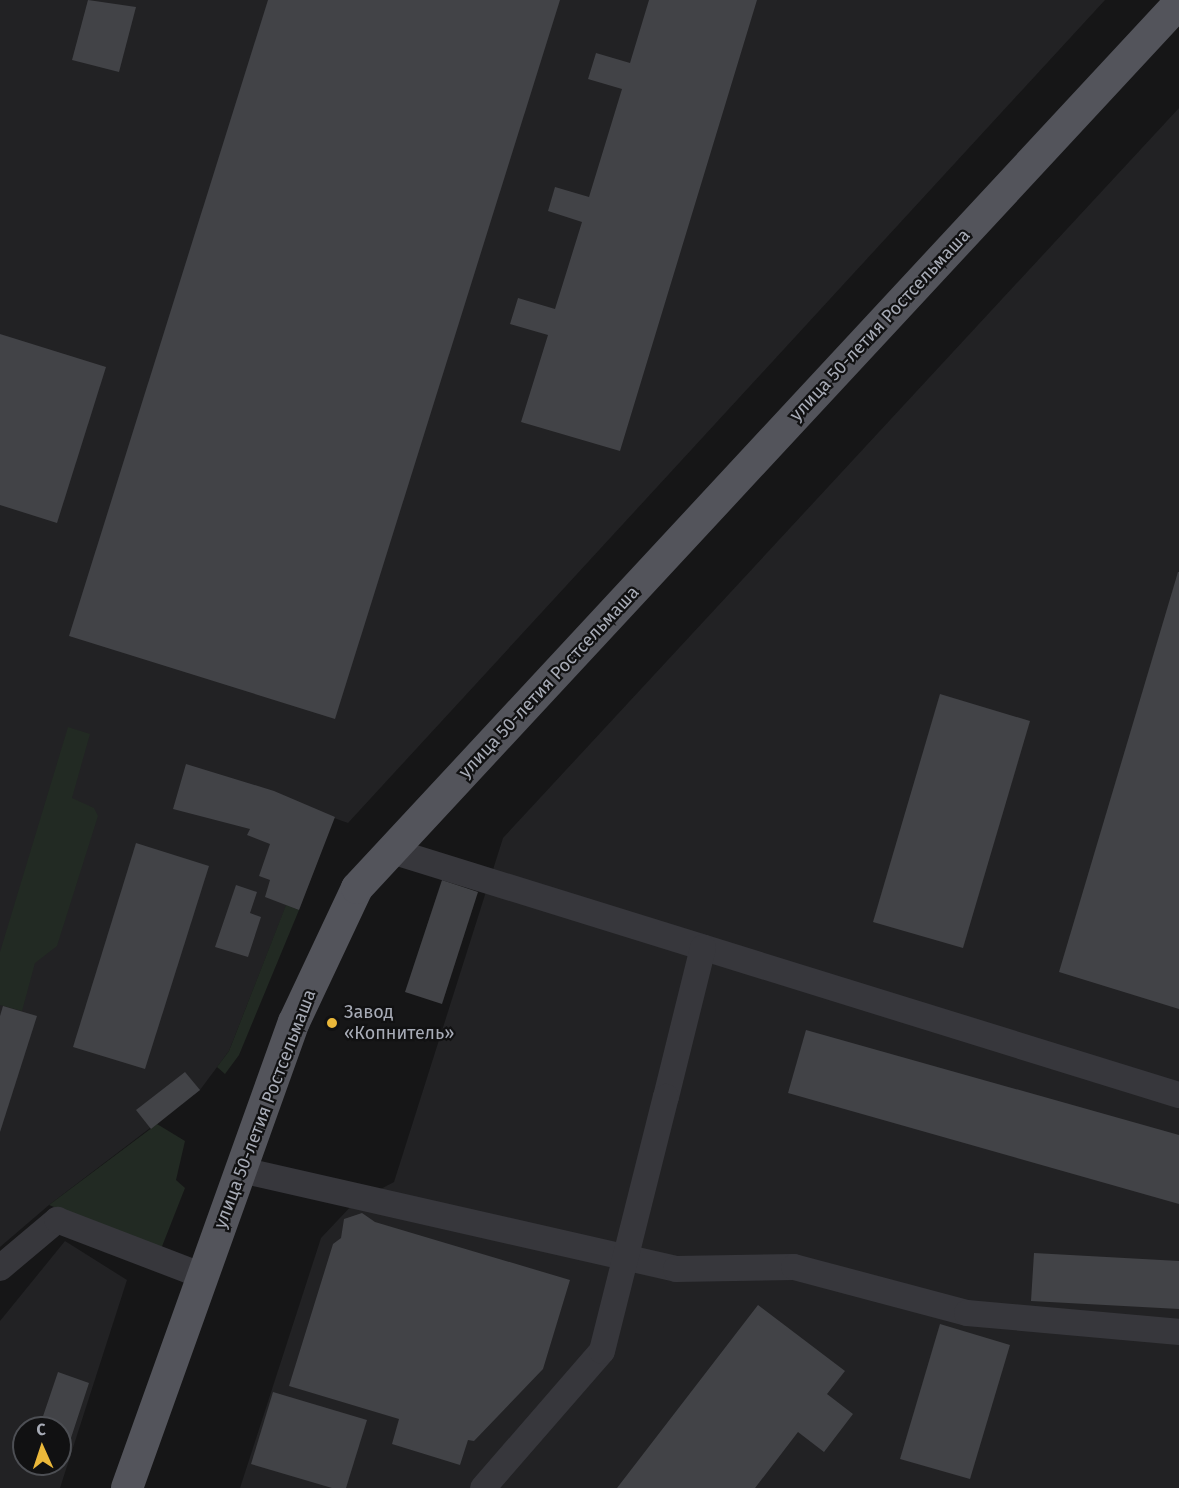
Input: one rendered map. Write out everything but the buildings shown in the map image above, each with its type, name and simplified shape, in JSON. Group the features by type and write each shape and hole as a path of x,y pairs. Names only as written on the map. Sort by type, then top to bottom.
{"main road":[{"name":"улица 50-летия Ростсельмаша","path":"127,1488 294,1022 357,888 1179,3"}],"lane":[{"path":"392,851 1179,1095"},
{"path":"483,1488 602,1351 703,947"},
{"path":"241,1170 676,1269 794,1267 967,1313 1179,1332"},
{"path":"0,1268 57,1220 203,1276"}],"shaded area":[{"path":"0,0 1105,0 348,823 334,818 299,910 286,906 229,1051 200,1090 49,1205 0,1247"},
{"path":"1179,108 1179,1488 240,1488 321,1238 354,1203 394,1182 503,838"},
{"path":"68,727 90,734 72,798 94,808 98,816 57,946 35,963 22,1011 0,1005 0,952"},
{"path":"286,905 299,910 239,1055 225,1074 217,1067 229,1051"},
{"path":"157,1124 185,1141 176,1180 185,1188 161,1249 49,1205"},
{"path":"65,1241 127,1280 72,1451 72,1416 12,1416 12,1476 64,1476 60,1488 0,1488 0,1321"}],"place":[{"name":"Завод «Копнитель»","path":"332,1023"}]}
